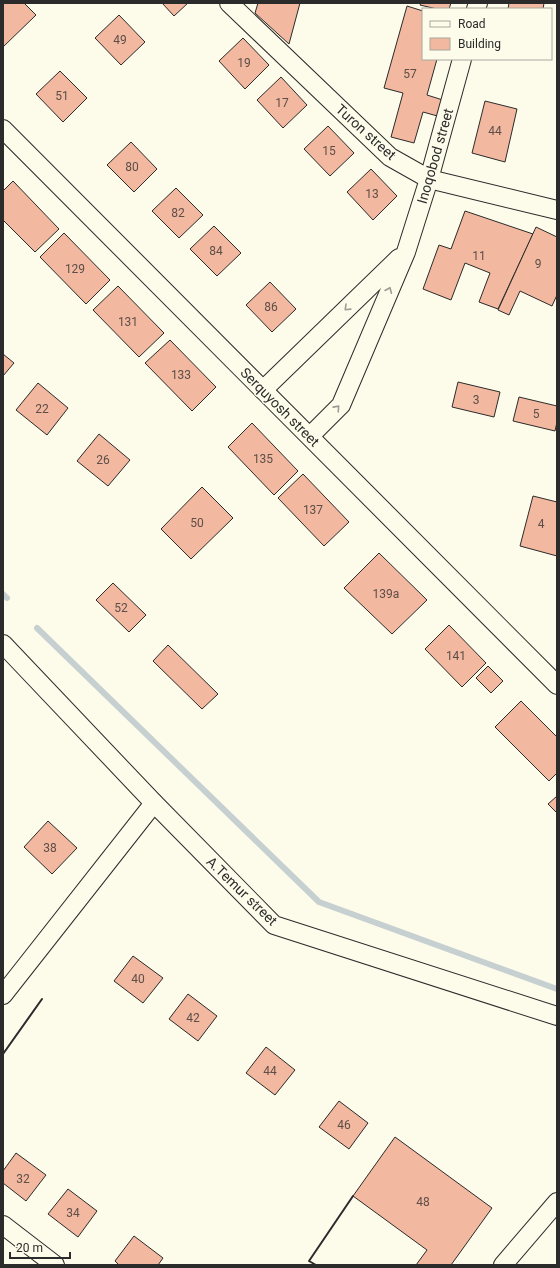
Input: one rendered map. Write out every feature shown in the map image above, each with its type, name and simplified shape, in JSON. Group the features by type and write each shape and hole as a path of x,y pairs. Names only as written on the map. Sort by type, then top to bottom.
{"street":[{"name":"Turon street","path":"229,3 390,157 429,179 557,210"},
{"name":"Inoqobod street","path":"310,436 341,405 406,252 429,179 462,60"},
{"name":"Serquyosh street","path":"3,129 557,685"},
{"path":"263,390 406,252"},
{"name":"A.Temur street","path":"3,644 154,803 274,925 557,1016"},
{"path":"3,995 154,803"},
{"path":"503,1265 557,1202"},
{"path":"3,1225 55,1265"}],"building":[{"path":"3,3 24,3 36,15 3,47"},
{"path":"162,3 188,3 174,16"},
{"path":"258,3 300,3 289,44 255,13"},
{"path":"421,3 451,3 449,8 433,8 420,5"},
{"path":"509,3 544,3 543,8 508,8"},
{"path":"407,6 422,11 422,60 437,60 427,95 446,101 441,117 423,112 414,143 391,137 403,93 384,88"},
{"path":"119,15 145,42 121,65 95,38"},
{"path":"243,38 269,65 245,89 219,61"},
{"path":"60,71 87,98 63,122 36,94"},
{"path":"281,77 307,105 283,128 257,100"},
{"path":"485,101 517,109 505,162 472,153"},
{"path":"328,126 354,153 330,176 304,149"},
{"path":"131,142 157,169 134,192 107,165"},
{"path":"371,169 397,196 373,220 347,192"},
{"path":"13,181 59,229 35,252 3,220 3,191"},
{"path":"176,188 203,215 179,238 152,211"},
{"path":"465,211 533,234 498,309 479,302 490,273 465,263 451,300 423,289 439,245 451,249"},
{"path":"214,226 241,253 217,276 190,249"},
{"path":"536,227 557,237 557,295 552,306 520,291 509,315 498,310"},
{"path":"64,233 110,280 86,304 40,257"},
{"path":"270,282 296,309 272,332 246,305"},
{"path":"118,286 164,333 139,357 93,310"},
{"path":"170,340 216,387 192,411 145,363"},
{"path":"3,354 14,363 3,376"},
{"path":"458,382 500,392 494,417 452,407"},
{"path":"38,383 68,408 47,435 16,410"},
{"path":"519,397 557,406 557,422 555,431 513,421"},
{"path":"252,423 298,471 274,495 228,447"},
{"path":"99,434 130,460 108,486 77,461"},
{"path":"303,474 349,522 324,546 278,498"},
{"path":"202,487 233,518 191,559 161,529"},
{"path":"533,496 557,502 557,556 520,546"},
{"path":"379,553 427,600 392,634 344,588"},
{"path":"113,583 146,615 129,632 96,600"},
{"path":"449,625 486,663 462,687 425,649"},
{"path":"168,645 218,694 202,709 153,661"},
{"path":"488,666 503,681 491,693 476,678"},
{"path":"521,701 557,737 557,773 549,781 495,727"},
{"path":"557,796 557,813 548,804"},
{"path":"48,821 77,848 52,874 24,847"},
{"path":"133,956 163,978 143,1003 114,981"},
{"path":"188,994 217,1016 198,1041 169,1019"},
{"path":"266,1047 295,1070 275,1095 246,1073"},
{"path":"339,1101 368,1123 349,1149 319,1127"},
{"path":"395,1137 492,1208 451,1265 416,1265 427,1250 353,1196"},
{"path":"16,1153 46,1175 26,1201 3,1183 3,1171"},
{"path":"68,1189 97,1211 78,1237 48,1214"},
{"path":"134,1236 163,1258 158,1265 119,1265 115,1261"}],"waterway":[{"path":"3,594 7,598"},
{"path":"37,628 319,902 557,989"}],"wall":[{"path":"3,1054 42,999"},
{"path":"316,1265 309,1261 353,1196"}]}
